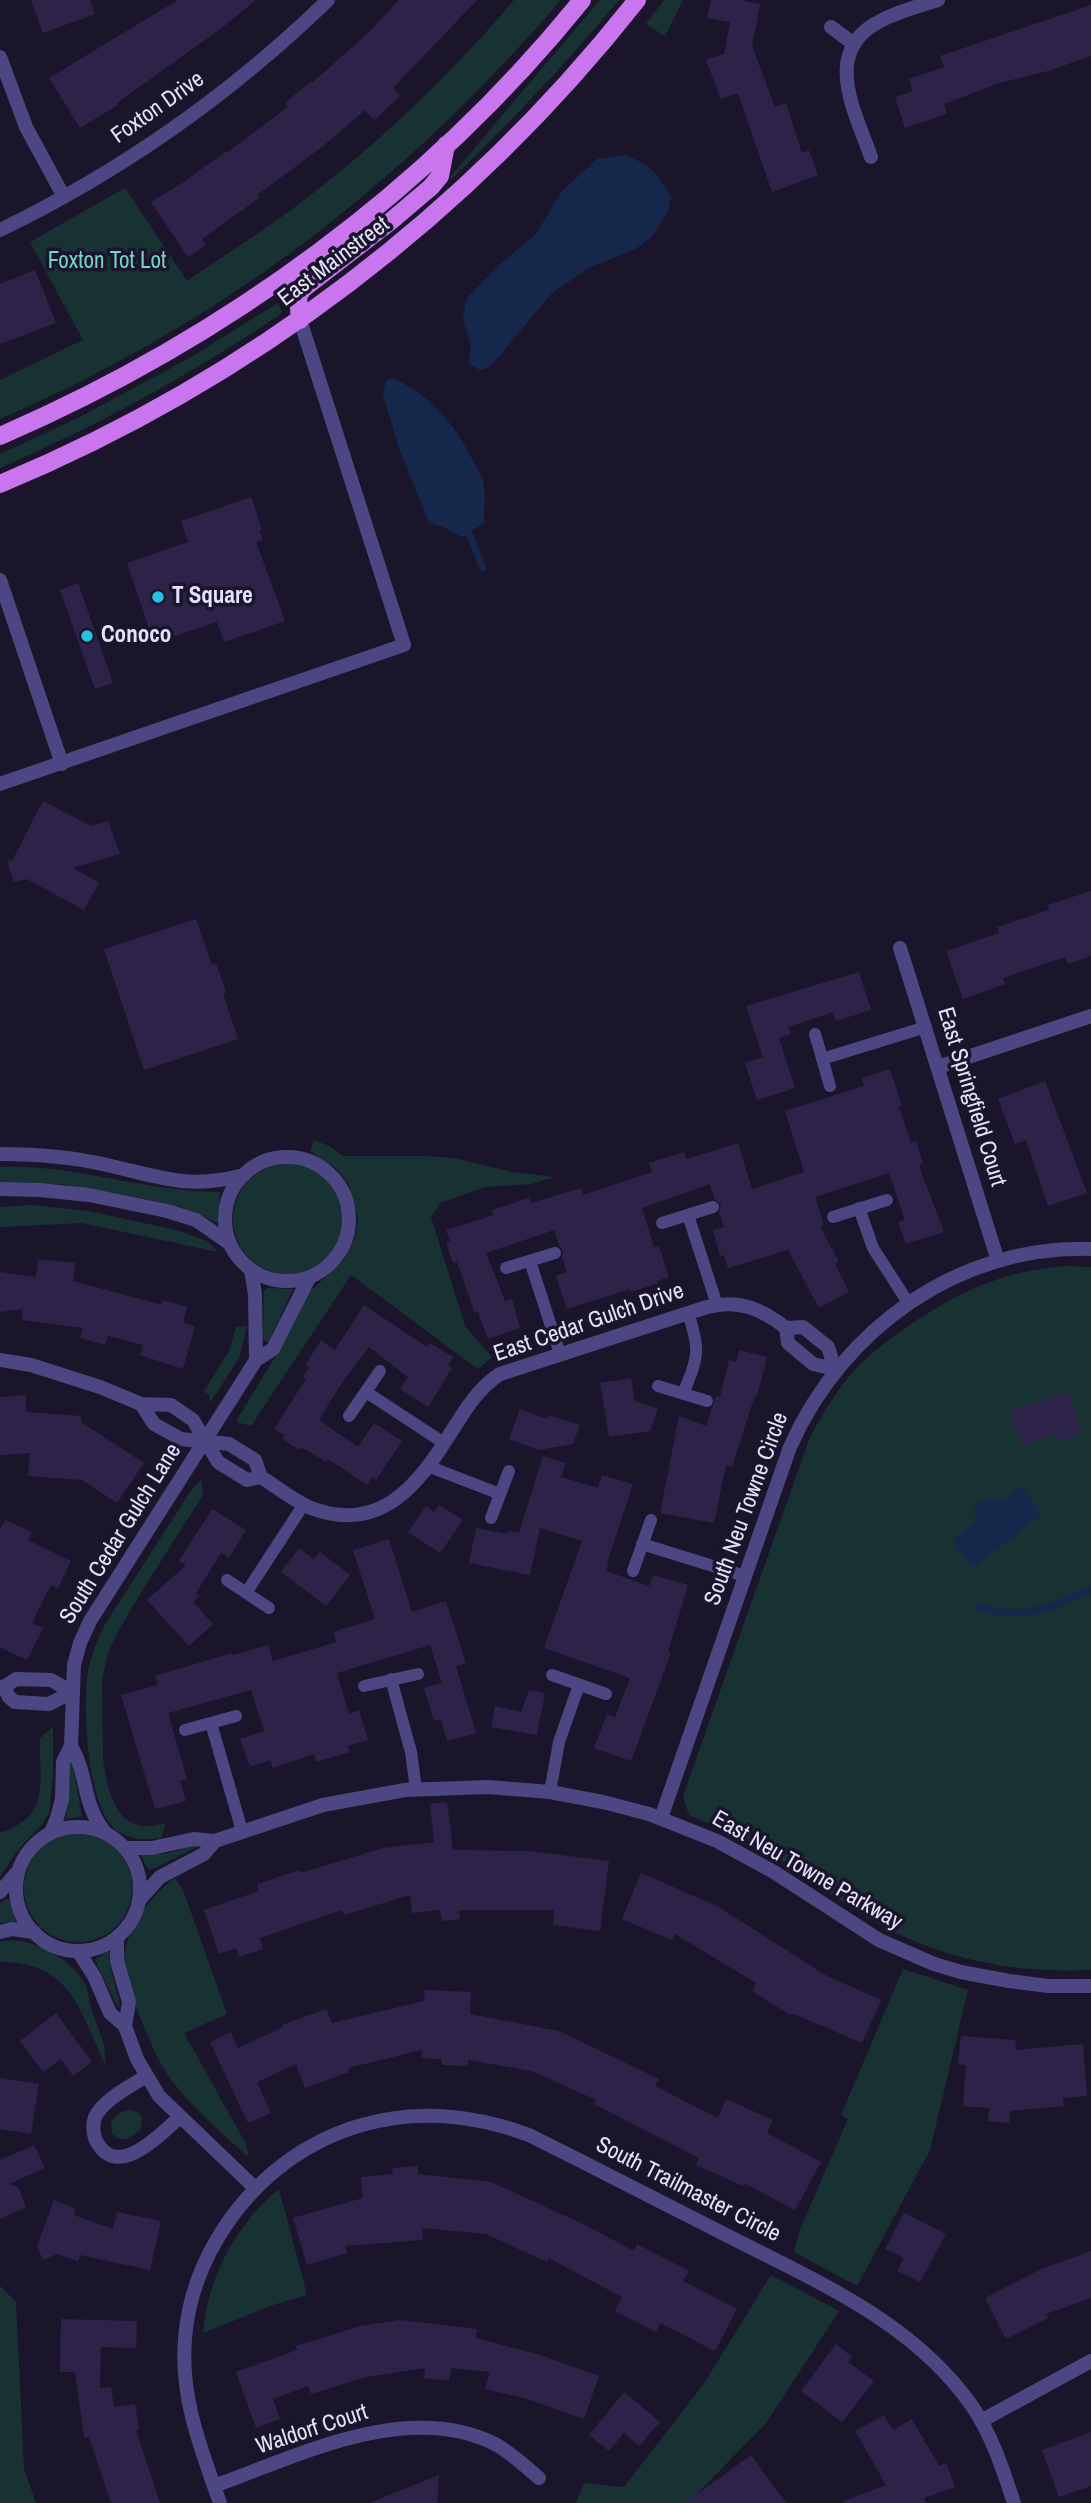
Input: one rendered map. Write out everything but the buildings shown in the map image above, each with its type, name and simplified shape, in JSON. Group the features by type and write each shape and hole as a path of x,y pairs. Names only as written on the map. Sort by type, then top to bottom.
{"main road":[{"name":"East Mainstreet","path":"0,436 132,372 243,306 338,237 446,145 527,63 582,0"},
{"name":"East Mainstreet","path":"0,484 141,418 242,359 374,265 480,173 554,96 637,0"},
{"path":"300,320 299,296 303,289 430,187 440,176 446,145"}],"street":[{"path":"871,157 846,82 846,67 855,44 878,22 938,0"},
{"name":"Foxton Drive","path":"0,230 64,197 206,104 274,49 319,3"},
{"path":"831,27 855,44"},
{"path":"0,57 26,127 64,197"},
{"path":"0,785 404,645 300,320"},
{"path":"0,580 62,764"},
{"name":"East Springfield Court","path":"900,948 998,1261"},
{"path":"938,1067 1091,1016"},
{"path":"0,1154 85,1161 177,1182 215,1182 244,1175"},
{"path":"299,1158 324,1168 342,1188 350,1214 346,1241 332,1264 309,1278 294,1282 264,1277 251,1270 239,1258 230,1244 225,1220 226,1208 236,1184 244,1175 270,1160 299,1158"},
{"path":"0,1189 89,1195 175,1213 196,1220 230,1244"},
{"name":"South Neu Towne Circle","path":"661,1818 793,1438 816,1395 835,1369 864,1338 909,1304 956,1277 998,1261 1041,1252 1091,1249"},
{"path":"251,1270 255,1294 256,1360"},
{"name":"South Cedar Gulch Lane","path":"51,1832 62,1799 63,1762 71,1746 76,1654 90,1620 256,1360 272,1349 309,1278"},
{"name":"East Cedar Gulch Drive","path":"206,1442 229,1444 255,1460 261,1477 304,1504 337,1515 370,1511 393,1502 406,1493 429,1467 476,1394 490,1380 511,1369 688,1313 717,1305 737,1304 758,1309 786,1328 803,1327 828,1347 835,1369"},
{"name":"East Cedar Gulch Drive","path":"786,1328 788,1343 813,1364 835,1369"},
{"path":"0,1360 31,1365 100,1387 141,1404 171,1405 194,1420 206,1442"},
{"path":"141,1404 154,1424 181,1438 206,1442"},
{"name":"East Cedar Gulch Drive","path":"206,1442 218,1462 247,1479 261,1477"},
{"path":"16,1678 51,1681 72,1692 49,1704 15,1702 2,1687 16,1678"},
{"name":"South Cedar Gulch Lane","path":"71,1746 80,1761 89,1807 104,1831"},
{"name":"East Neu Towne Parkway","path":"127,1848 152,1848 194,1839 215,1840 323,1805 369,1795 416,1789 510,1787 550,1792 603,1802 661,1818 717,1841 757,1862 862,1930 913,1956 987,1978 1048,1986 1091,1986"},
{"path":"0,1892 19,1870 31,1848 51,1832 86,1826 104,1831 127,1848 136,1863 141,1880 141,1898 136,1914 117,1938 105,1945 78,1951 50,1944 34,1932 21,1913 16,1899 19,1870"},
{"name":"East Neu Towne Parkway","path":"141,1898 160,1877 204,1854 215,1840"},
{"path":"0,1932 12,1929 34,1932"},
{"path":"117,1938 117,1961 129,2002 125,2026"},
{"path":"78,1951 94,1976 110,2013 125,2026 146,2076 159,2096 255,2188"},
{"path":"146,2076 101,2109 94,2119 93,2127 98,2144 104,2151 122,2157 135,2153 180,2117"},
{"name":"South Trailmaster Circle","path":"220,2503 189,2410 185,2369 187,2324 205,2262 226,2225 255,2188 300,2151 335,2134 382,2119 417,2115 484,2121 516,2130 785,2264 873,2312 903,2334 937,2365 964,2395 993,2445 1014,2503"},
{"path":"981,2421 1091,2361"},
{"name":"Waldorf Court","path":"214,2486 340,2441 403,2428 441,2430 485,2441 510,2453 539,2478"}],"lane":[{"path":"822,1059 926,1027"},
{"path":"815,1034 831,1086"},
{"path":"833,1217 887,1200"},
{"path":"662,1223 713,1207"},
{"path":"859,1208 873,1248 909,1304"},
{"path":"688,1215 717,1305"},
{"path":"506,1268 555,1253"},
{"path":"530,1261 560,1354"},
{"path":"683,1394 698,1351 688,1313"},
{"path":"349,1416 380,1371"},
{"path":"658,1386 707,1401"},
{"path":"366,1392 444,1443"},
{"path":"429,1467 500,1494"},
{"path":"491,1518 509,1471"},
{"path":"246,1592 304,1504"},
{"path":"633,1571 651,1520"},
{"path":"642,1544 745,1576"},
{"path":"227,1580 268,1608"},
{"path":"364,1686 418,1674"},
{"path":"552,1675 606,1694"},
{"path":"391,1679 411,1752 416,1789"},
{"path":"550,1792 559,1742 579,1685"},
{"path":"185,1730 236,1716"},
{"path":"211,1723 242,1831"}],"green space":[{"name":"Foxton Tot Lot","path":"514,0 561,0 438,129 373,188 305,242 234,292 160,338 82,381 0,419 0,380 83,340 30,242 125,188 187,281 284,215 346,167 434,87"},
{"path":"600,0 619,0 538,92 452,179 450,177"},
{"path":"664,0 683,0 665,36 646,24"},
{"path":"278,303 282,312 278,316 211,359 107,417 0,468 0,454 76,419 188,359"},
{"path":"314,1140 343,1156 454,1158 512,1172 555,1177 531,1184 485,1187 440,1203 431,1217 465,1326 492,1357 478,1369 351,1275 251,1426 237,1422 238,1418 289,1334 309,1292 344,1260 355,1238 358,1217 349,1185 337,1169 310,1151"},
{"path":"288,1164 309,1169 327,1180 338,1198 343,1219 338,1240 327,1258 309,1269 288,1274 267,1269 249,1258 238,1240 233,1219 238,1198 249,1180 267,1169"},
{"path":"0,1167 56,1170 165,1188 220,1192 218,1221 217,1223 176,1206 126,1195 61,1184 0,1182"},
{"path":"31,1205 89,1211 176,1230 207,1241 218,1252 82,1223 0,1227 0,1207"},
{"path":"1066,1266 1091,1267 1091,1970 1008,1967 956,1956 905,1937 866,1917 766,1851 689,1815 683,1796 810,1437 837,1392 855,1369 880,1346 953,1299 1006,1277"},
{"path":"267,1288 293,1289 268,1343 263,1339 264,1291"},
{"path":"247,1326 239,1358 210,1403 209,1395 204,1391 229,1351 236,1327"},
{"path":"201,1480 203,1495 115,1637 107,1656 102,1681 103,1759 116,1807 129,1821 138,1825 166,1823 161,1838 134,1838 119,1832 108,1821 94,1782 87,1733 88,1672 104,1626 192,1489"},
{"path":"53,1727 53,1775 49,1813 18,1850 0,1877 0,1833 17,1826 35,1807 41,1783 40,1738"},
{"path":"72,1761 82,1816 66,1819 69,1763"},
{"path":"78,1834 99,1838 116,1850 128,1867 132,1888 128,1909 116,1926 99,1938 78,1942 57,1938 40,1926 28,1909 24,1888 28,1867 40,1850 57,1838"},
{"path":"197,1847 151,1870 147,1868 141,1855 169,1853"},
{"path":"175,1878 183,1890 227,2014 184,2033 246,2144 249,2156 193,2106 174,2084 154,2049 129,1986 124,1962 133,1927 157,1893"},
{"path":"8,1898 16,1922 0,1923 0,1903"},
{"path":"12,1940 32,1944 53,1953 79,1975 86,1987 103,2043 105,2064 79,2008 57,1980 42,1970 24,1964 0,1962 0,1942"},
{"path":"108,1951 120,2004 118,2008 95,1960"},
{"path":"903,1969 968,1990 930,2150 857,2286 794,2252 799,2232 848,2119 841,2115"},
{"path":"121,2112 138,2112 142,2118 140,2130 120,2139 112,2134 111,2121"},
{"path":"279,2189 307,2295 273,2305 203,2333 211,2292 227,2253 250,2218"},
{"path":"771,2275 839,2311 766,2423 688,2503 576,2503 584,2483 624,2487 703,2385"},
{"path":"0,2286 16,2302 24,2469 36,2503 0,2503"}],"water":[{"path":"624,155 652,170 671,197 668,211 652,237 637,248 587,269 551,294 490,367 480,370 469,364 471,346 463,320 466,299 499,265 536,234 562,191 597,159"},
{"path":"393,378 419,393 450,423 482,478 484,523 462,537 429,523 400,451 383,395 386,380"},
{"path":"1021,1486 1042,1514 973,1568 952,1541 977,1521 975,1506 989,1499 1004,1501"}],"waterway":[{"path":"466,526 483,568"},
{"path":"978,1607 1009,1613 1036,1610 1091,1589"}],"place":[{"name":"T Square","path":"158,597"},
{"name":"Conoco","path":"87,636"}]}
